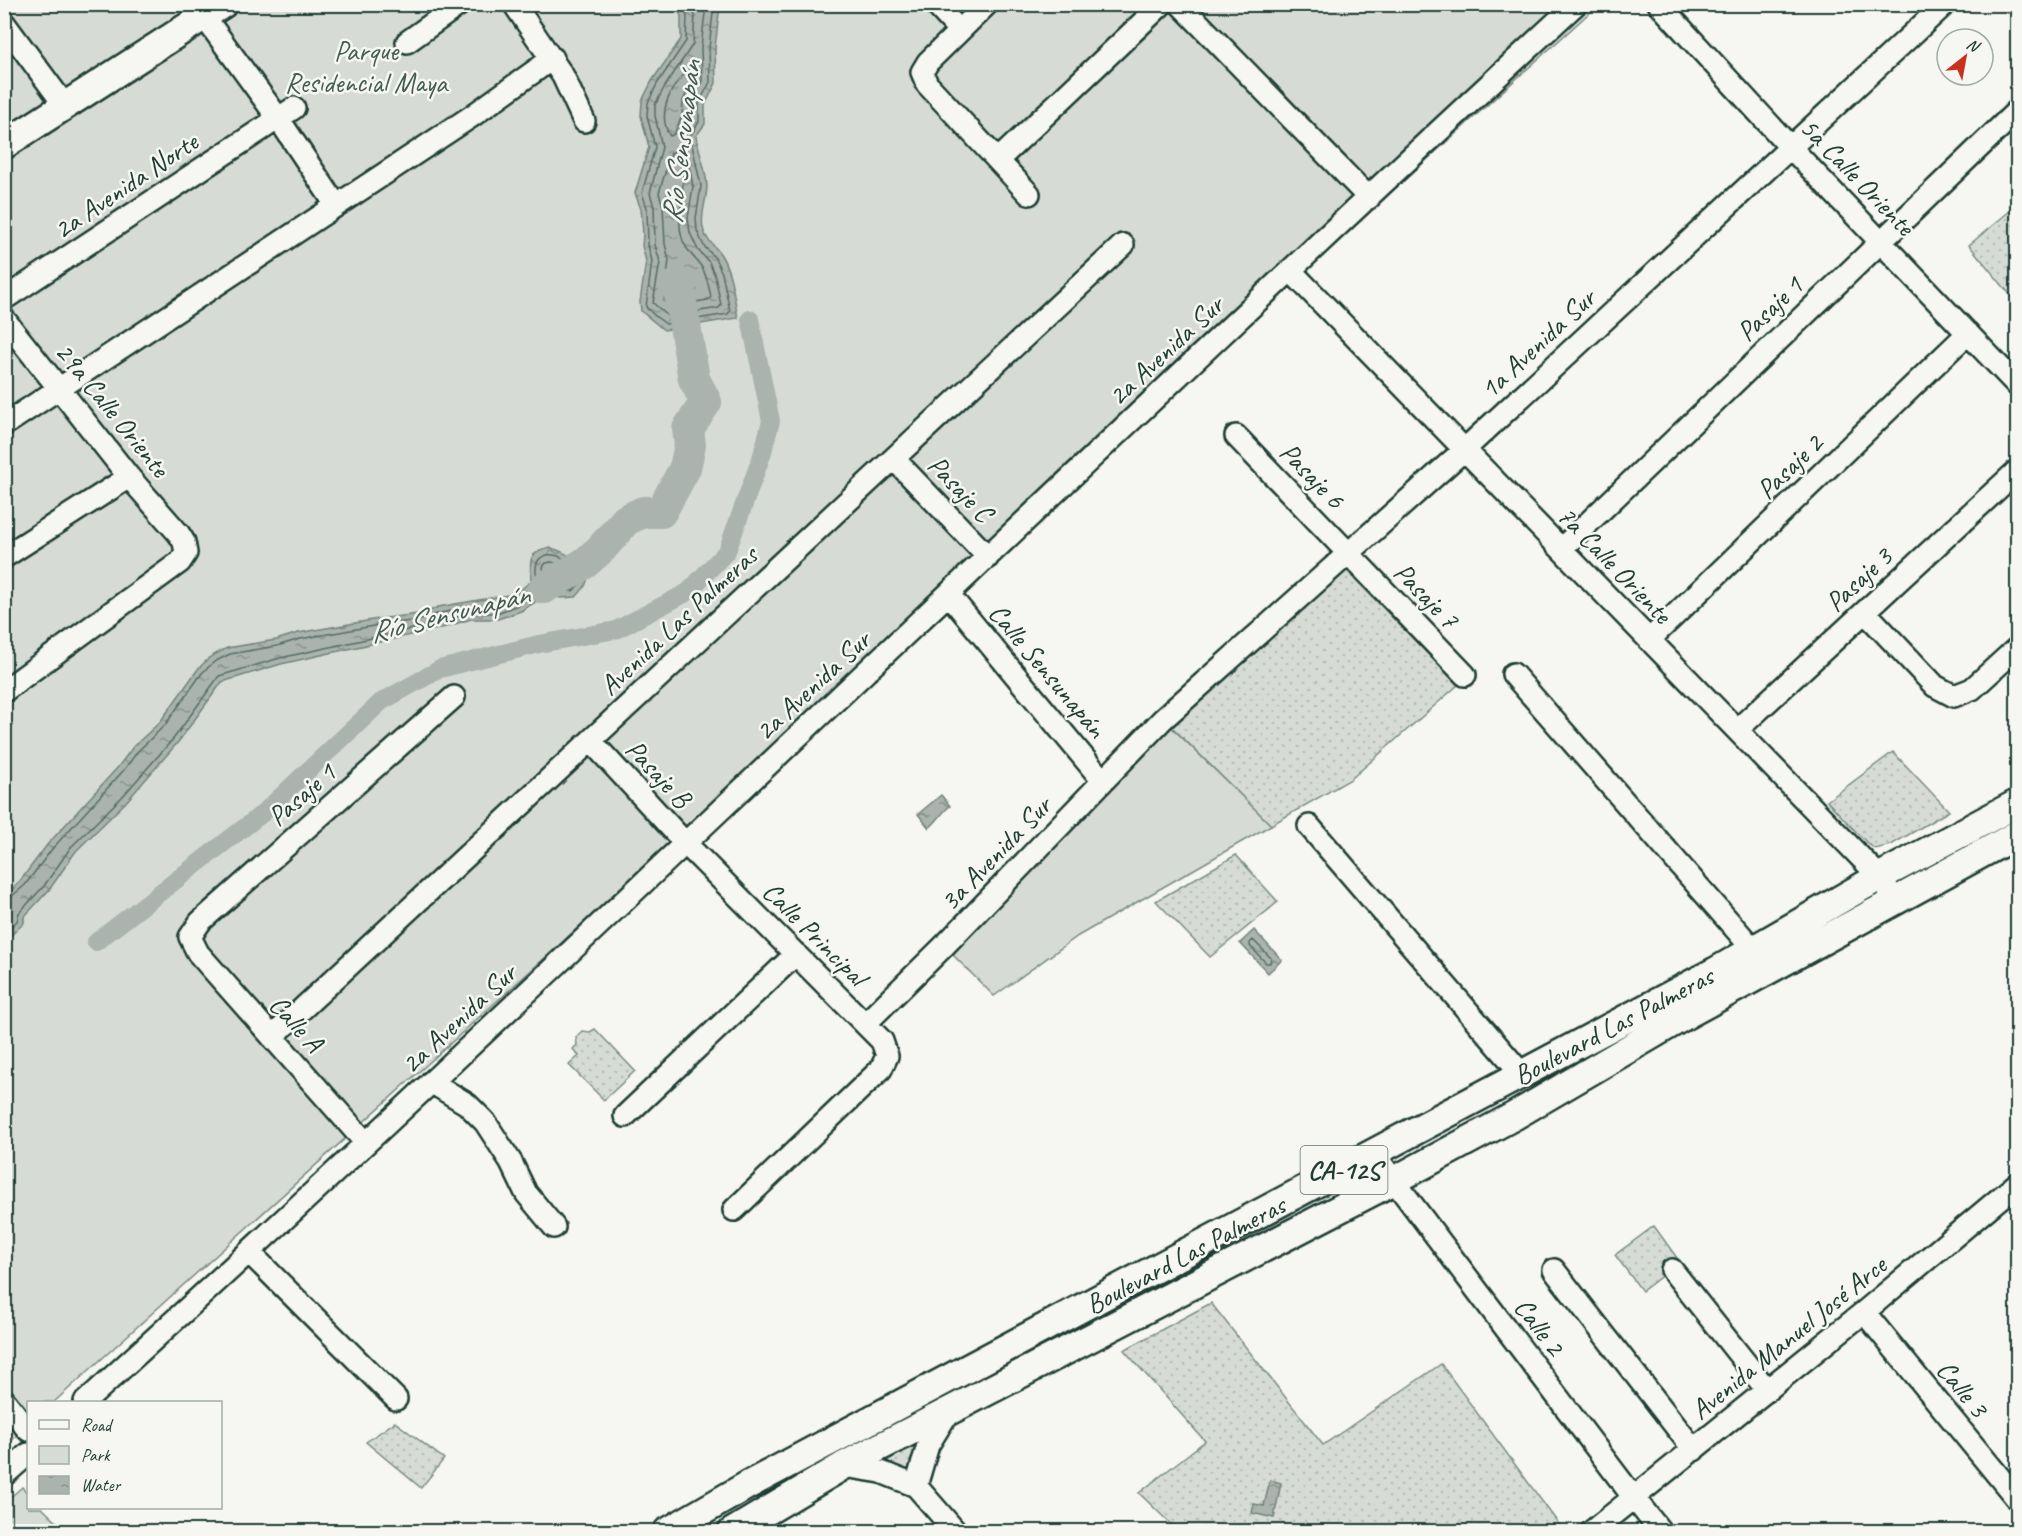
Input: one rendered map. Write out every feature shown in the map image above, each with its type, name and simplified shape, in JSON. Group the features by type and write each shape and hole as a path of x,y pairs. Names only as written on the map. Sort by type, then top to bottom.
{"main road":[{"path":"4,145 66,107 207,9"},
{"name":"Boulevard Las Palmeras","path":"667,1532 748,1485 1716,971 1879,877 2018,803"},
{"name":"Boulevard Las Palmeras","path":"732,1532 843,1467 1514,1116 1686,1014 2018,834"}],"street":[{"path":"407,42 460,4"},
{"path":"514,4 553,58 584,121"},
{"path":"935,4 959,30"},
{"path":"987,4 928,62 922,72 927,84 1029,194"},
{"path":"998,160 1162,4"},
{"path":"1180,4 1369,198"},
{"name":"2a Avenida Sur","path":"86,1401 686,844 1576,4"},
{"name":"5a Calle Oriente","path":"1659,4 1791,148 2018,386"},
{"name":"1a Avenida Sur","path":"1163,718 1464,450 1945,4"},
{"path":"207,9 286,113 336,205"},
{"path":"4,23 66,107"},
{"path":"4,425 472,116 553,58"},
{"name":"Pasaje 1","path":"1561,549 1880,240 2018,110"},
{"name":"2a Avenida Norte","path":"4,299 286,113"},
{"name":"Avenida Las Palmeras","path":"272,1037 1123,245"},
{"name":"7a Calle Oriente","path":"1291,271 1879,877 1896,899"},
{"name":"29a Calle Oriente","path":"4,319 129,477 179,534 184,542 186,553 180,562 4,691"},
{"name":"Pasaje 2","path":"1649,639 1968,333"},
{"name":"Pasaje 6","path":"1236,436 1348,553"},
{"name":"Pasaje C","path":"894,459 988,557"},
{"name":"Pasaje 3","path":"1737,730 2018,470"},
{"path":"4,557 129,477"},
{"name":"Pasaje 7","path":"1348,553 1465,675"},
{"name":"Calle Sensunapán","path":"949,595 1103,781"},
{"path":"1865,612 1935,686 1954,696 1972,689 2018,647"},
{"path":"1513,674 1753,949"},
{"name":"Pasaje 1","path":"190,937 200,922 454,697"},
{"name":"3a Avenida Sur","path":"865,1024 944,946 1163,718"},
{"name":"Pasaje B","path":"591,741 686,844"},
{"path":"1309,826 1521,1073"},
{"name":"Calle Principal","path":"686,844 882,1041 887,1056 881,1070 734,1210"},
{"name":"Calle A","path":"190,937 198,954 366,1143"},
{"path":"625,1116 796,954"},
{"path":"431,1082 467,1104 485,1122 511,1162 526,1193 554,1227"},
{"name":"Calle 2","path":"1374,1154 1661,1532"},
{"name":"Avenida Manuel José Arce","path":"1592,1532 2015,1189"},
{"path":"249,1252 396,1399"},
{"path":"1554,1270 1694,1450"},
{"path":"1672,1270 1767,1390"},
{"name":"Calle 3","path":"1864,1312 2018,1500"},
{"path":"4,1400 27,1429"},
{"path":"916,1486 928,1445 949,1412"},
{"path":"4,1475 27,1455"},
{"path":"843,1467 880,1472 916,1486 956,1532"}],"green space":[{"name":"Parque Residencial Maya","path":"5,5 1598,5 55,1401 27,1401 27,1426 5,1447"},
{"path":"2017,205 2017,303 1969,245"},
{"path":"1345,569 1458,685 1351,779 1271,825 1169,724"},
{"path":"1163,719 1271,825 1078,936 994,996 944,946"},
{"path":"1893,752 1949,811 1891,845 1875,849 1827,801"},
{"path":"1236,855 1278,902 1210,957 1156,901"},
{"path":"595,1029 635,1071 604,1100 569,1065 579,1056 573,1049 577,1045 576,1037 582,1031 590,1032"},
{"path":"1654,1226 1680,1262 1642,1291 1615,1255"},
{"path":"1211,1303 1323,1445 1441,1364 1564,1531 1178,1531 1139,1493 1205,1441 1124,1350"},
{"path":"395,1422 444,1459 421,1488 366,1442"},
{"path":"920,1436 912,1474 876,1461"},
{"path":"22,1487 27,1493 27,1509 43,1509 66,1531 5,1531 5,1502"}],"water":[{"path":"676,5 720,5 715,48 716,83 705,105 705,124 696,136 707,186 702,218 703,228 728,269 738,318 664,330 641,311 640,302 646,261 642,246 641,209 635,193 649,147 641,116 642,101 652,81 681,39 681,16"},
{"path":"550,548 568,555 585,570 586,583 576,597 561,598 546,595 521,611 498,619 471,619 442,628 281,664 222,682 179,741 126,802 76,851 49,890 24,917 24,923 5,941 5,895 20,881 47,845 118,767 133,747 160,722 198,669 210,657 227,648 276,640 298,633 426,613 438,607 518,592 531,581 530,564 533,556"},
{"path":"941,795 950,806 929,828 918,814"},
{"path":"1254,930 1282,960 1268,973 1240,943"},
{"path":"1270,1480 1281,1483 1274,1518 1252,1513 1254,1504 1264,1506"}],"waterway":[{"name":"Río Sensunapán","path":"544,588 585,563 602,548 626,520 643,512 661,512 685,468 690,445 688,429 706,402 694,379 678,284"},
{"path":"96,942 263,813 381,702 440,669 539,644 616,630 688,592 727,551 762,455 771,421 750,319"}]}
